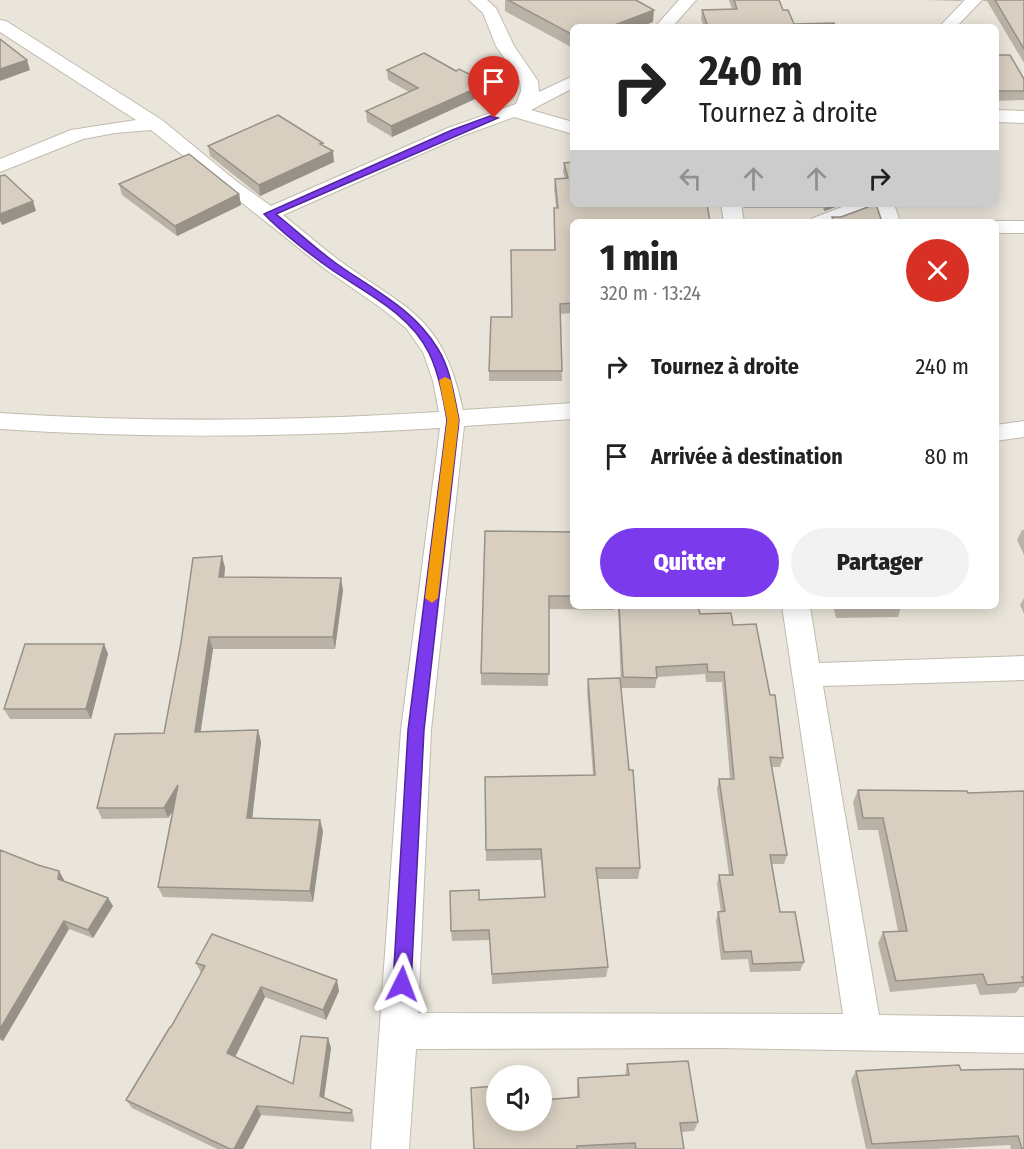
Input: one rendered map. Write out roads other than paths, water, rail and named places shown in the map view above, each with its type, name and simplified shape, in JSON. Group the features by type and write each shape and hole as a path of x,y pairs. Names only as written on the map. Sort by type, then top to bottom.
{"street":[{"path":"477,0 490,12 505,46 529,81 530,91 519,109"},
{"path":"666,24 688,0"},
{"path":"950,24 975,0"},
{"path":"0,25 155,124 332,265 389,303 414,323 434,351 446,381 453,420 416,730 390,1149"},
{"path":"269,214 455,132 519,109 570,83"},
{"path":"519,109 570,127"},
{"path":"999,116 1024,117"},
{"path":"0,166 78,134 115,127 155,124"},
{"path":"828,219 861,207"},
{"path":"999,227 1024,227"},
{"path":"0,420 104,428 290,428 570,411"},
{"path":"999,433 1024,429"},
{"path":"797,609 809,675 864,1033"},
{"path":"809,675 1024,668"},
{"path":"399,1031 717,1030 1024,1035"}]}
